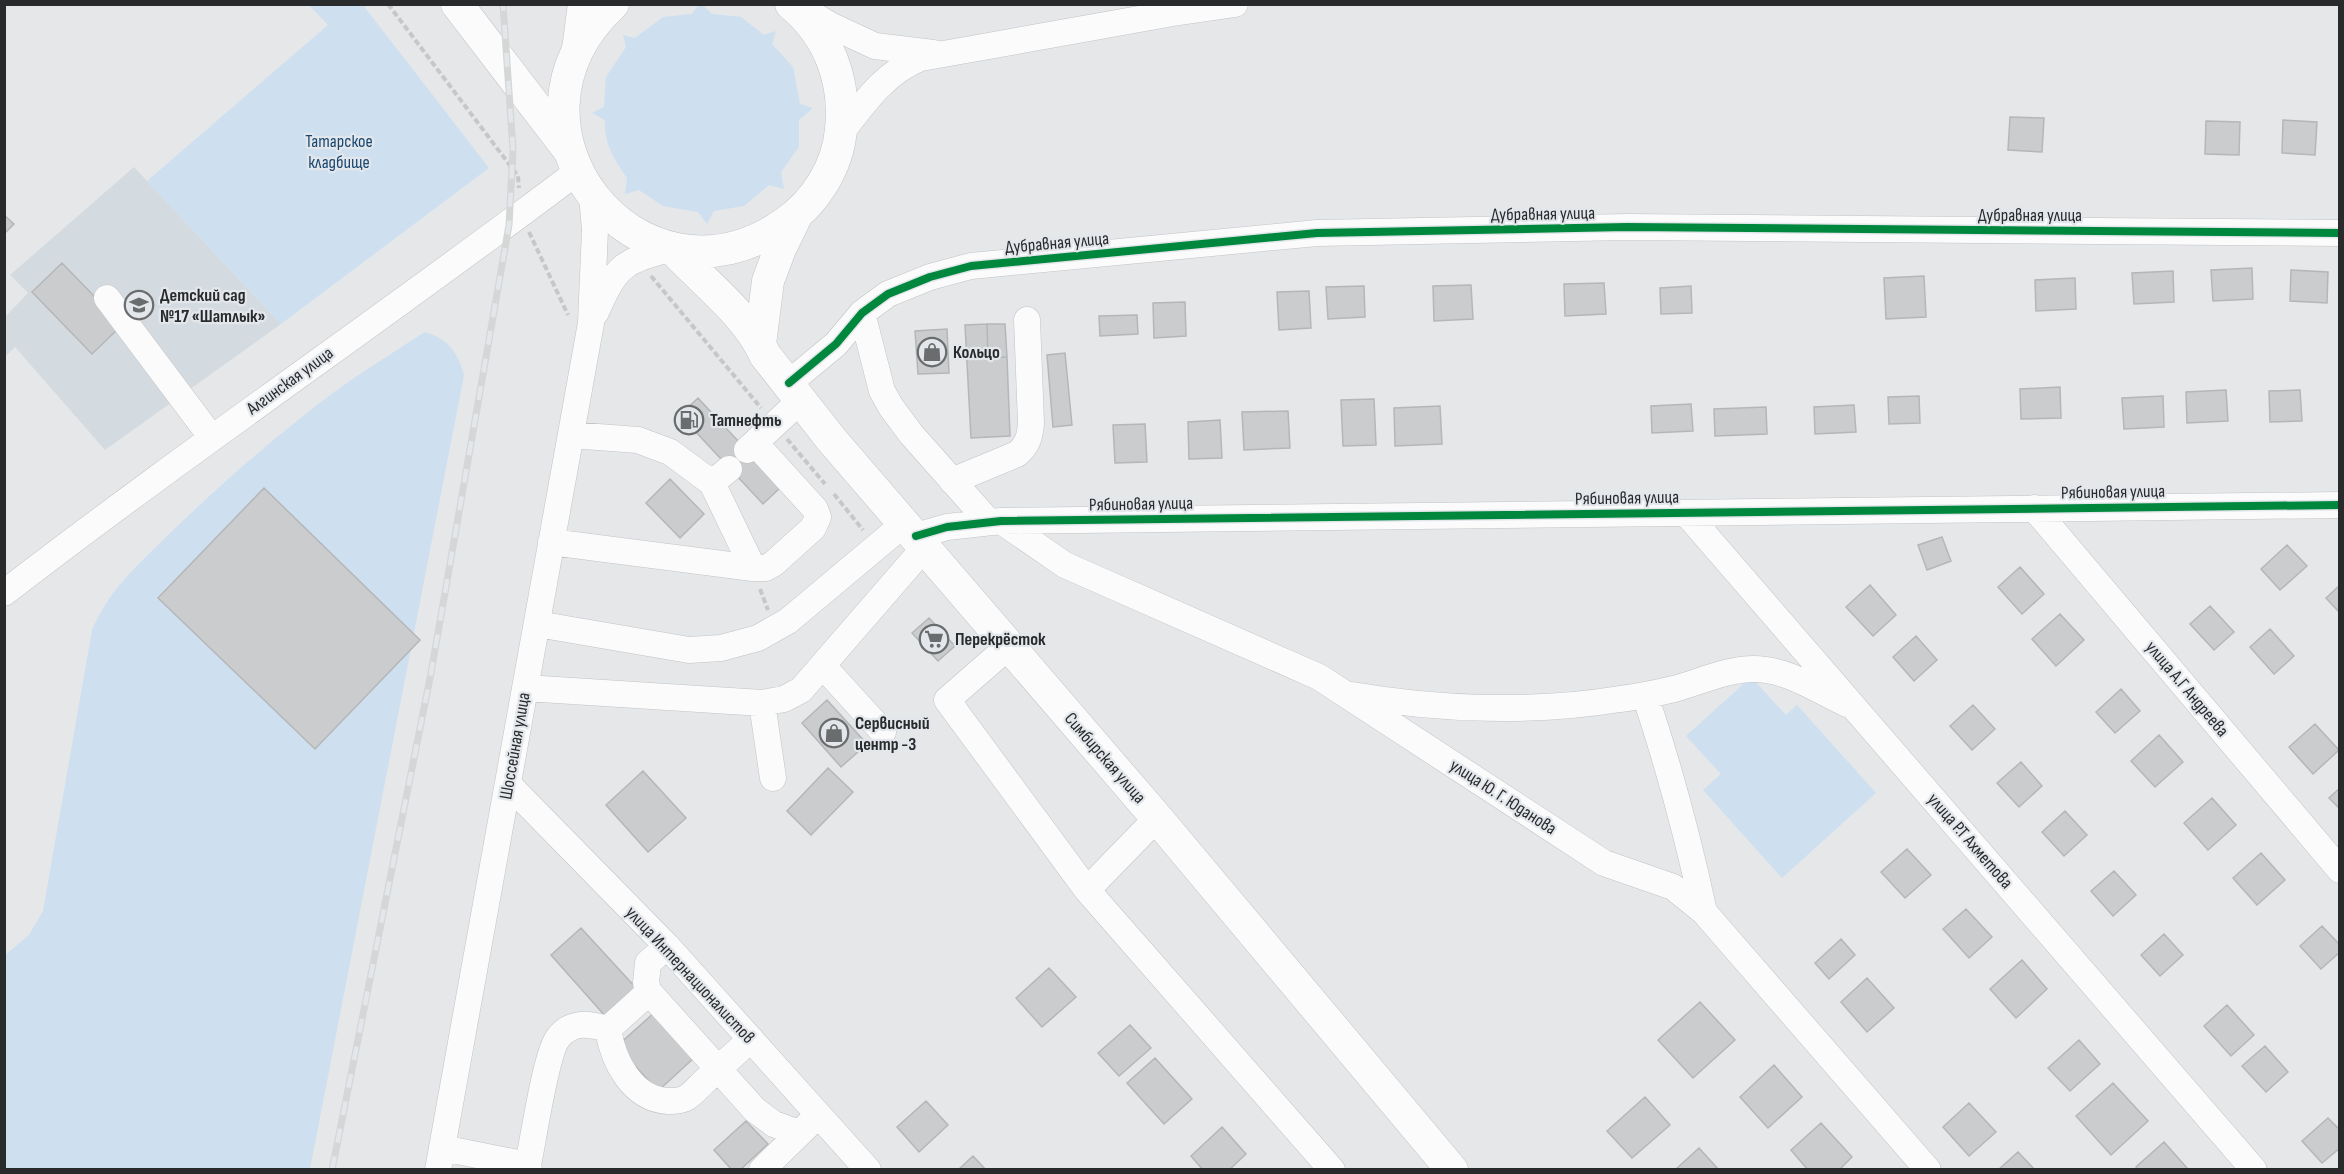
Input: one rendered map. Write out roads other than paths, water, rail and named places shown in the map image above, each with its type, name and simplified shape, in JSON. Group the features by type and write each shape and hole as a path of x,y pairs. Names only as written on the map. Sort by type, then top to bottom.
{"main road":[{"path":"457,4 612,217 630,231 649,240 672,248 693,251 743,246 769,235 796,216 817,192 831,167 841,133 843,111 841,93 833,62 821,37 804,15 790,4"},
{"path":"579,172 564,118 564,100 574,58 590,29 613,4"},
{"path":"760,344 768,281 796,216"},
{"name":"Симбирская улица","path":"672,248 727,304 831,439 1157,818 1452,1170"}],"street":[{"path":"574,58 581,4"},
{"path":"796,4 830,25 875,46 939,53"},
{"path":"841,133 873,92 892,74 909,63 939,53 1235,4"},
{"name":"Алгинская улица","path":"4,593 212,438 579,172"},
{"path":"579,172 595,230 591,323"},
{"name":"Дубравная улица","path":"753,568 766,568 773,564 813,528 818,517 815,509 751,446 775,424 795,392 862,313 904,285 971,266 1317,233 1627,227 2340,233"},
{"path":"591,323 606,289 622,267 639,257 672,248"},
{"path":"107,298 212,438"},
{"name":"улица Ю. Г. Юданова","path":"862,313 886,399 905,427 952,481 995,521 1065,565 1319,677 1604,862 1673,887 1704,912 1928,1170"},
{"path":"952,481 1017,454 1024,448 1030,437 1027,320"},
{"name":"Шоссейная улица","path":"440,1159 591,323"},
{"path":"551,542 753,568 721,476 638,440 571,435"},
{"name":"Рябиновая улица","path":"915,535 947,527 995,521 2340,505"},
{"name":"улица А.Г Андреева","path":"2034,508 2340,870"},
{"name":"улица Р.Т Ахметова","path":"1686,513 2254,1170"},
{"path":"537,624 689,650 721,648 758,638 788,621 877,546 915,535"},
{"path":"525,688 762,704 784,699 801,690 823,666 915,535"},
{"path":"1009,646 947,700 1087,890 1332,1170"},
{"path":"823,666 883,732"},
{"path":"1343,693 1414,703 1492,708 1619,700 1752,669 1781,672 1854,707"},
{"path":"1645,695 1685,824 1704,912"},
{"path":"762,704 773,778"},
{"name":"улица Интернационалистов","path":"508,784 667,946 868,1170"},
{"path":"1087,890 1157,818"},
{"path":"667,946 648,963 645,974 649,992 765,1119 798,1133"},
{"path":"608,1029 649,992"},
{"path":"440,1159 528,1167 550,1058 557,1038 574,1025 588,1023 608,1029"},
{"path":"608,1029 610,1044 620,1067 645,1096 658,1101 685,1099 751,1040"},
{"path":"762,1170 819,1115"}],"railway":[{"path":"332,1170 431,673 509,225 513,150 503,4"}],"place":[{"name":"Детский сад №17 «Шатлык»","path":"139,305"},
{"name":"Кольцо","path":"932,352"},
{"name":"Татнефть","path":"689,420"},
{"name":"Перекрёсток","path":"934,639"},
{"name":"Сервисный центр -3","path":"834,733"}],"park label":[{"name":"Татарское кладбище","path":"339,151"}]}
